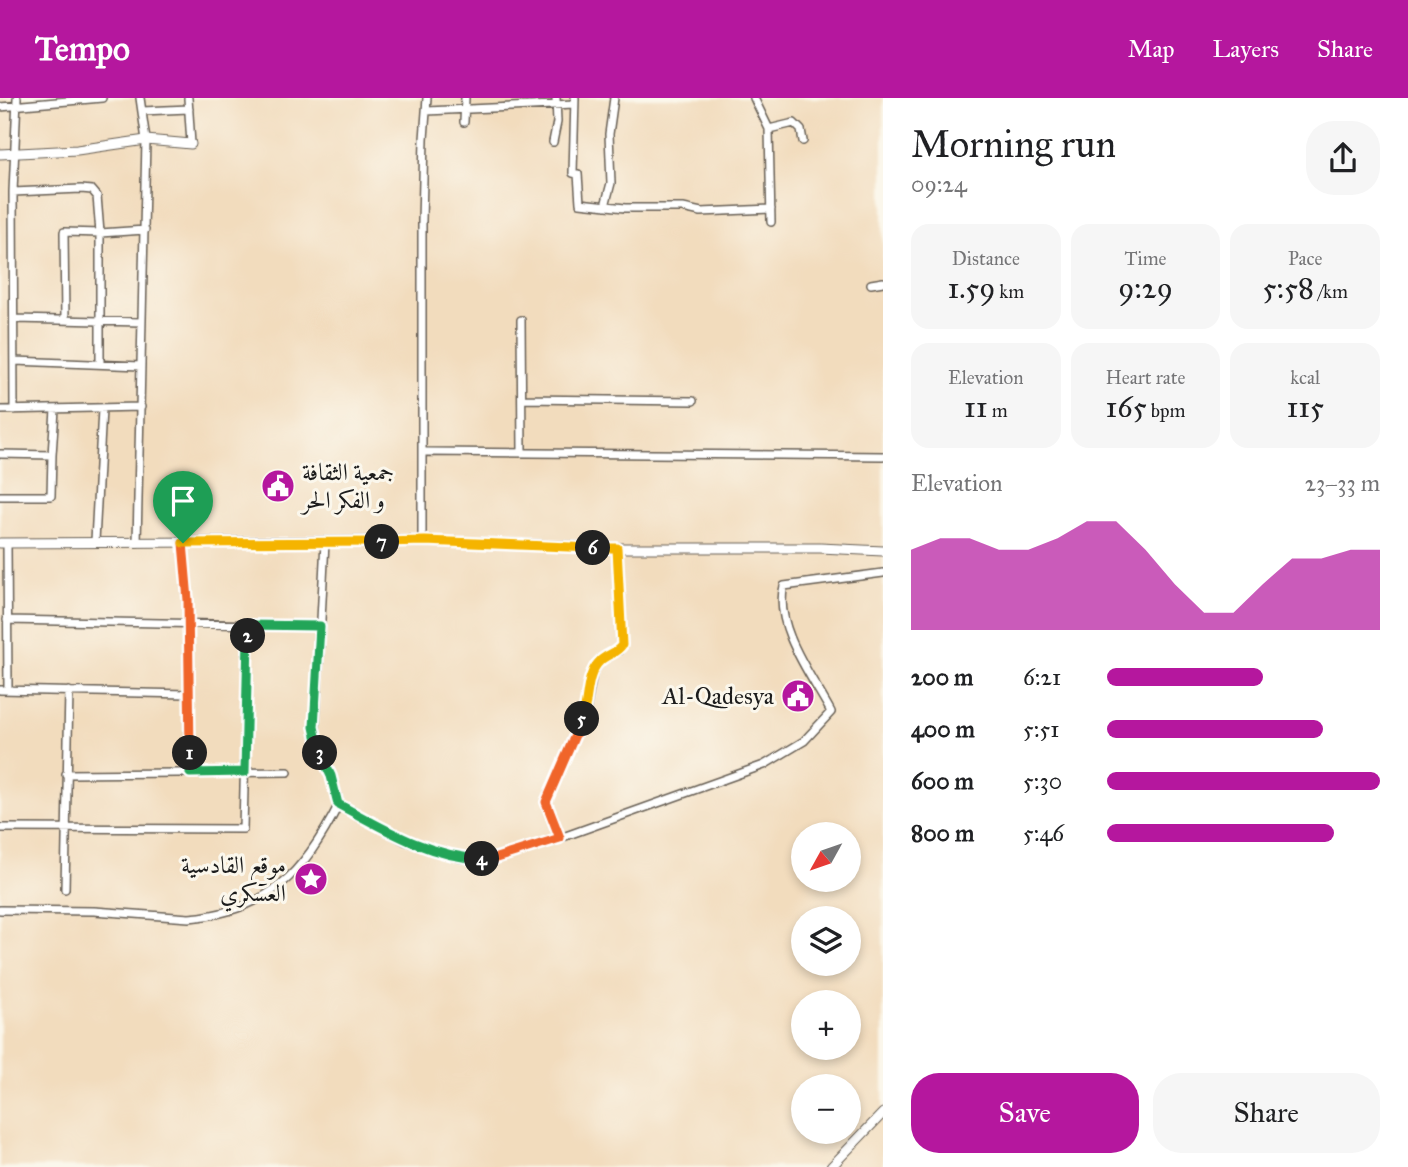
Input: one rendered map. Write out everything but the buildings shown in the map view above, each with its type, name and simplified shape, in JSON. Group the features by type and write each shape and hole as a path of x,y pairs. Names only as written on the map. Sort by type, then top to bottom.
{"street":[{"path":"0,107 18,102 102,98"},
{"path":"137,542 146,140 141,98"},
{"path":"0,154 77,150 146,140 191,144 188,98"},
{"path":"422,541 422,234 427,98"},
{"path":"464,122 465,98"},
{"path":"498,98 498,107"},
{"path":"606,206 611,183 609,134 614,98"},
{"path":"754,98 769,129 771,222"},
{"path":"553,142 557,122 556,101"},
{"path":"427,111 574,101 573,173 578,174 580,203 683,208 701,212 771,209"},
{"path":"14,410 16,319 13,192 18,102"},
{"path":"142,111 189,109"},
{"path":"769,129 794,123 801,130 803,141"},
{"path":"13,192 92,190 97,196 100,233 100,363"},
{"path":"65,320 64,232 145,230"},
{"path":"871,284 883,282"},
{"path":"16,319 141,321"},
{"path":"521,320 522,453"},
{"path":"16,361 141,366"},
{"path":"522,399 693,401"},
{"path":"0,410 141,407"},
{"path":"95,541 102,409"},
{"path":"0,496 51,496 55,410"},
{"path":"426,452 883,456"},
{"path":"0,454 52,455"},
{"path":"188,694 4,690 7,620 3,543 422,541 617,548 820,548 883,551"},
{"path":"0,910 83,911 189,918 230,911 262,898 293,874 312,853 338,804 315,736 325,542"},
{"path":"183,543 188,624 190,773"},
{"path":"560,838 546,802 586,709 593,672 600,660 619,650 622,645 617,548"},
{"path":"338,804 405,841 461,858 493,859 560,838 764,765 804,741 831,712 786,628 781,597 784,586 883,573"},
{"path":"7,620 320,626"},
{"path":"0,828 243,829 248,625"},
{"path":"65,889 69,691"},
{"path":"66,774 288,772"},
{"path":"831,1167 883,1113"}],"place":[{"name":"جمعية الثقافة و الفكر الحر","path":"278,486"},
{"name":"Al-Qadesya","path":"798,696"},
{"name":"موقع القادسية العسكري","path":"311,879"}],"route":[{"path":"425,541 617,548 622,645 619,650 600,660 593,672 586,709 546,802 560,838 493,859 461,858 405,841 338,804 331,776 319,752 314,727 320,626 248,625 245,772 190,773 188,600 183,543 425,541"}]}
